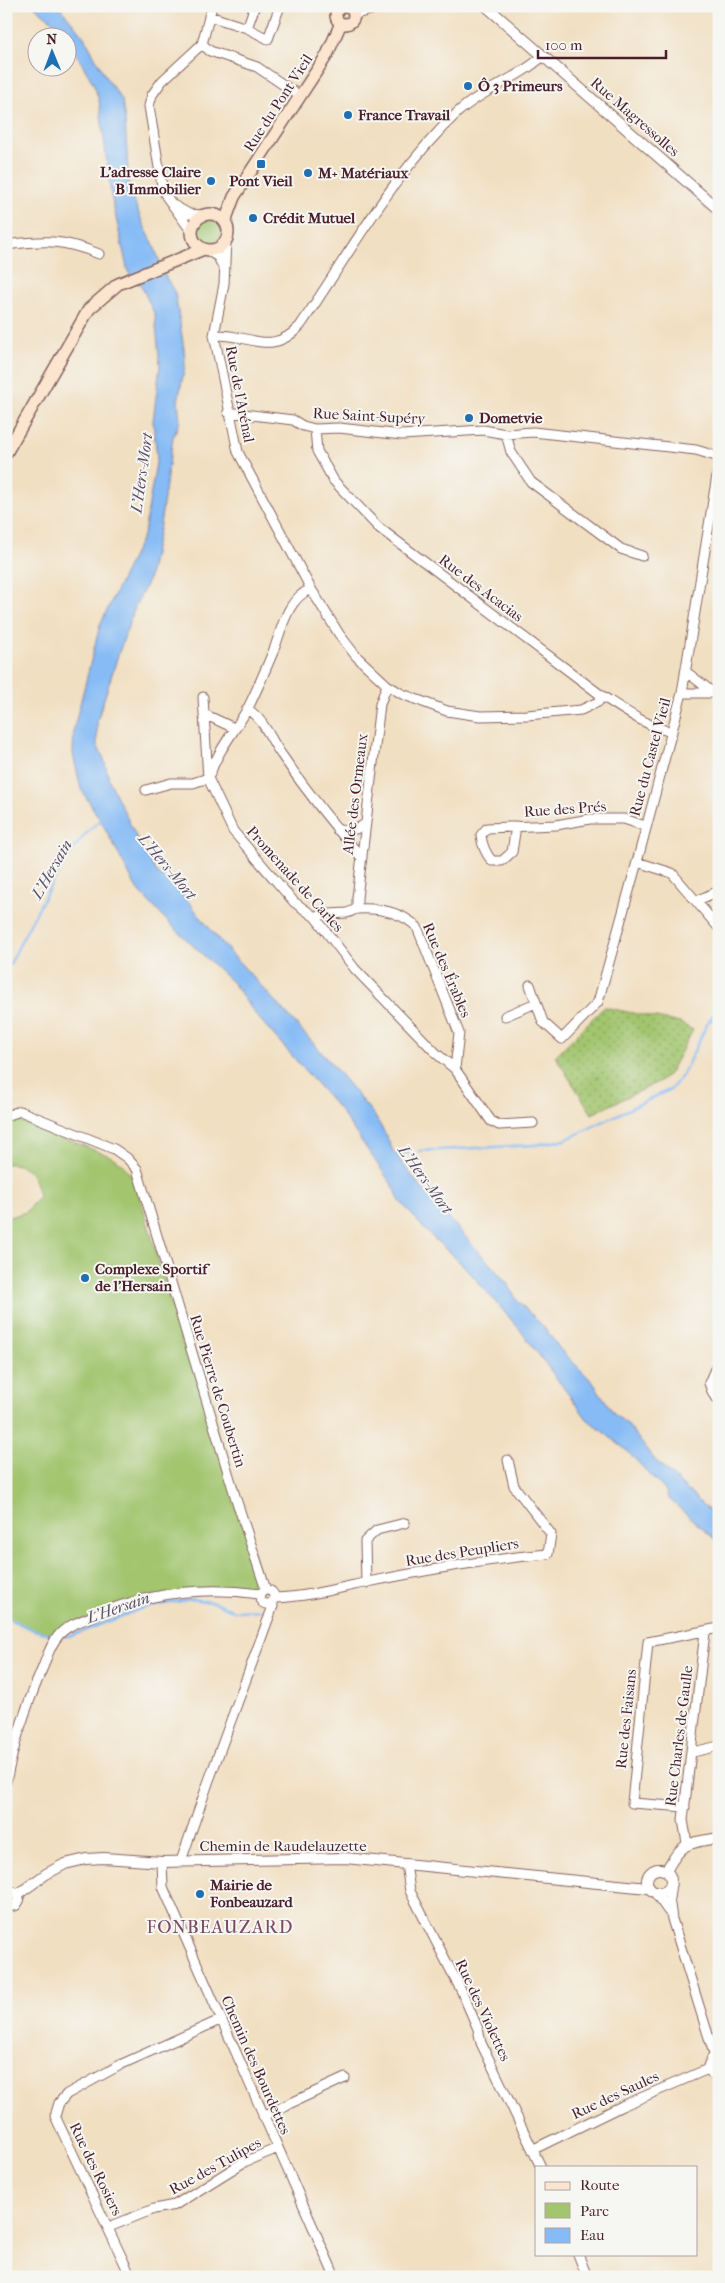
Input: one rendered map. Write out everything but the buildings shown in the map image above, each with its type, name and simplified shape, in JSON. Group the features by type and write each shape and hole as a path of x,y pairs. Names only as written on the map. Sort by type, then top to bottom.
{"main road":[{"path":"342,6 350,8 354,14 351,23 341,23 336,14 342,6"},
{"name":"Rue du Pont Vieil","path":"226,224 234,196 327,56 341,23"},
{"name":"Rue du Pont Vieil","path":"205,214 234,196"},
{"path":"6,452 80,322 95,302 118,284 176,260 218,248 226,241 228,231 221,217 205,214 194,222 192,234 176,260"},
{"path":"192,234 195,243 206,250"}],"street":[{"path":"192,234 166,196 162,186 150,106 152,95 162,81 202,44 212,6"},
{"path":"247,28 254,6"},
{"path":"209,16 247,28 268,39 280,6"},
{"path":"354,14 383,6"},
{"name":"Rue Magressolles","path":"486,6 719,210"},
{"path":"202,44 210,51 257,67 300,96"},
{"path":"214,334 261,343 284,339 294,333 400,175 470,101 534,65 543,56"},
{"path":"172,205 189,214 205,214"},
{"path":"6,245 54,241 76,244 99,254"},
{"name":"Rue de l'Arénal","path":"226,241 226,263 222,298 214,334 228,412 238,452 311,589 338,634 356,656 387,685 424,703 448,711 480,716 527,715 581,710 592,706 602,696"},
{"path":"206,250 218,257 224,269"},
{"name":"Rue Saint-Supéry","path":"228,412 293,420 303,426 315,429 340,428 402,435 483,430 506,434 533,432 696,450 719,457"},
{"name":"Rue des Acacias","path":"315,429 317,451 334,481 378,526 602,696 635,717 672,732"},
{"path":"506,434 511,452 531,482 621,549 642,556"},
{"name":"Rue du Castel Vieil","path":"536,1003 543,1022 562,1039 598,1002 682,693 718,483 719,463"},
{"path":"208,778 215,760 247,708 273,652 288,611 297,596 311,589"},
{"path":"685,673 689,674 715,695"},
{"name":"Allée des Ormeaux","path":"358,909 380,704 387,685"},
{"path":"682,693 715,695"},
{"path":"203,697 208,778"},
{"path":"247,708 257,714 280,753 337,830 362,858"},
{"path":"204,714 234,728"},
{"path":"146,790 171,783 193,783 208,778"},
{"name":"Promenade de Carles","path":"208,778 233,831 294,902 315,917 355,969 437,1054 455,1069 491,1121 500,1126 533,1123"},
{"name":"Rue des Prés","path":"516,826 512,852 502,861 492,861 486,854 481,834 487,828 516,826 556,825 590,819 624,819 645,826"},
{"path":"337,830 349,831 359,829 366,824"},
{"path":"637,862 672,873 719,928"},
{"path":"696,901 714,893 719,896"},
{"name":"Rue des Érables","path":"315,917 327,913 348,912 358,909 396,912 409,919 417,927 458,1033 455,1069"},
{"path":"505,1016 536,1003 530,985"},
{"path":"437,1054 457,1048"},
{"name":"Rue Pierre de Coubertin","path":"6,1116 20,1111 114,1149 128,1158 137,1169 263,1592"},
{"path":"719,1367 715,1369 709,1383 713,1394 719,1400"},
{"name":"Rue des Peupliers","path":"272,1600 299,1597 496,1558 548,1554 551,1534 514,1486 508,1460"},
{"path":"366,1583 365,1541 377,1530 405,1523"},
{"path":"6,1782 19,1729 52,1644 71,1625 135,1600 165,1594 229,1590 273,1592 273,1606 270,1615 181,1862"},
{"path":"705,1632 719,1628"},
{"name":"Rue Charles de Gaulle","path":"687,1843 683,1820 693,1752 705,1632"},
{"name":"Rue des Faisans","path":"685,1807 632,1803 648,1642 705,1632"},
{"path":"693,1752 719,1746"},
{"path":"666,1871 672,1860 687,1843 719,1838"},
{"name":"Chemin de Raudelauzette","path":"6,1904 10,1906 16,1905 19,1900 9,1893 51,1871 75,1861 104,1858 181,1862 345,1858 652,1891"},
{"name":"Chemin des Bourdettes","path":"162,1862 163,1887 220,2020 335,2277"},
{"name":"Rue des Violettes","path":"406,1864 410,1891 462,1992 478,2030 481,2044 534,2149 541,2166"},
{"path":"672,1919 669,1898 671,1884 669,1875 666,1871 658,1869 650,1872 646,1880 652,1891 663,1901 672,1919 717,2058 710,2061 708,2069 712,2074 719,2076"},
{"path":"652,1891 666,1892 671,1884"},
{"name":"Rue des Rosiers","path":"131,2277 55,2116 59,2103 67,2094 122,2064 220,2020"},
{"name":"Rue des Saules","path":"534,2149 622,2106 708,2069"},
{"path":"263,2116 345,2078"},
{"name":"Rue des Tulipes","path":"109,2227 154,2209 176,2205 244,2162 278,2148"},
{"path":"579,2256 587,2277"}],"green space":[{"path":"209,220 214,221 220,227 220,237 214,243 209,244 204,243 198,237 197,232 198,227 204,221"},
{"path":"604,1007 680,1023 693,1030 669,1074 660,1081 592,1114 555,1056"},
{"path":"14,1119 110,1156 121,1163 131,1176 139,1193 183,1346 191,1345 264,1590 229,1590 135,1600 58,1636 34,1630 6,1618 6,1218 26,1212 39,1196 33,1177 25,1168 20,1165 6,1164 6,1129"}],"water":[{"path":"34,6 59,6 77,28 61,28"},
{"path":"78,30 107,79 122,100 129,188 164,274 175,293 185,366 178,401 180,421 173,437 160,525 148,581 136,604 97,721 97,745 104,759 109,780 142,849 159,875 175,885 219,940 325,1056 374,1115 393,1151 420,1186 507,1283 517,1300 545,1328 559,1348 592,1381 615,1415 627,1424 654,1459 719,1520 719,1543 668,1498 666,1491 626,1450 587,1419 521,1331 466,1268 427,1232 399,1200 395,1189 339,1109 256,1015 233,983 168,922 137,889 101,821 81,789 73,754 74,728 100,625 144,533 157,457 153,421 160,366 155,315 140,283 128,272 111,195 99,100 93,83 78,57"}],"waterway":[{"name":"L'Hersain","path":"6,972 62,866 89,830 102,820"},
{"name":"L'Hers-Mort","path":"419,1151 534,1145 565,1140 671,1089 682,1076 709,1020 719,1008"},
{"path":"709,1020 719,1021"},
{"name":"L'Hers-Mort","path":"394,1155 410,1152"},
{"name":"L'Hersain","path":"61,1636 71,1636 142,1608 192,1599 216,1603 234,1611 268,1610"},
{"name":"L'Hersain","path":"6,1618 34,1630 55,1635"}],"place":[{"name":"Ô 3 Primeurs","path":"468,86"},
{"name":"France Travail","path":"348,115"},
{"name":"Pont Vieil","path":"261,164"},
{"name":"M+ Matériaux","path":"308,173"},
{"name":"L'adresse Claire B Immobilier","path":"211,181"},
{"name":"Crédit Mutuel","path":"253,218"},
{"name":"Dometvie","path":"469,418"},
{"name":"Complexe Sportif de l'Hersain","path":"85,1278"},
{"name":"Mairie de Fonbeauzard","path":"200,1894"}],"district":[{"name":"FONBEAUZARD","path":"220,1927"}]}
